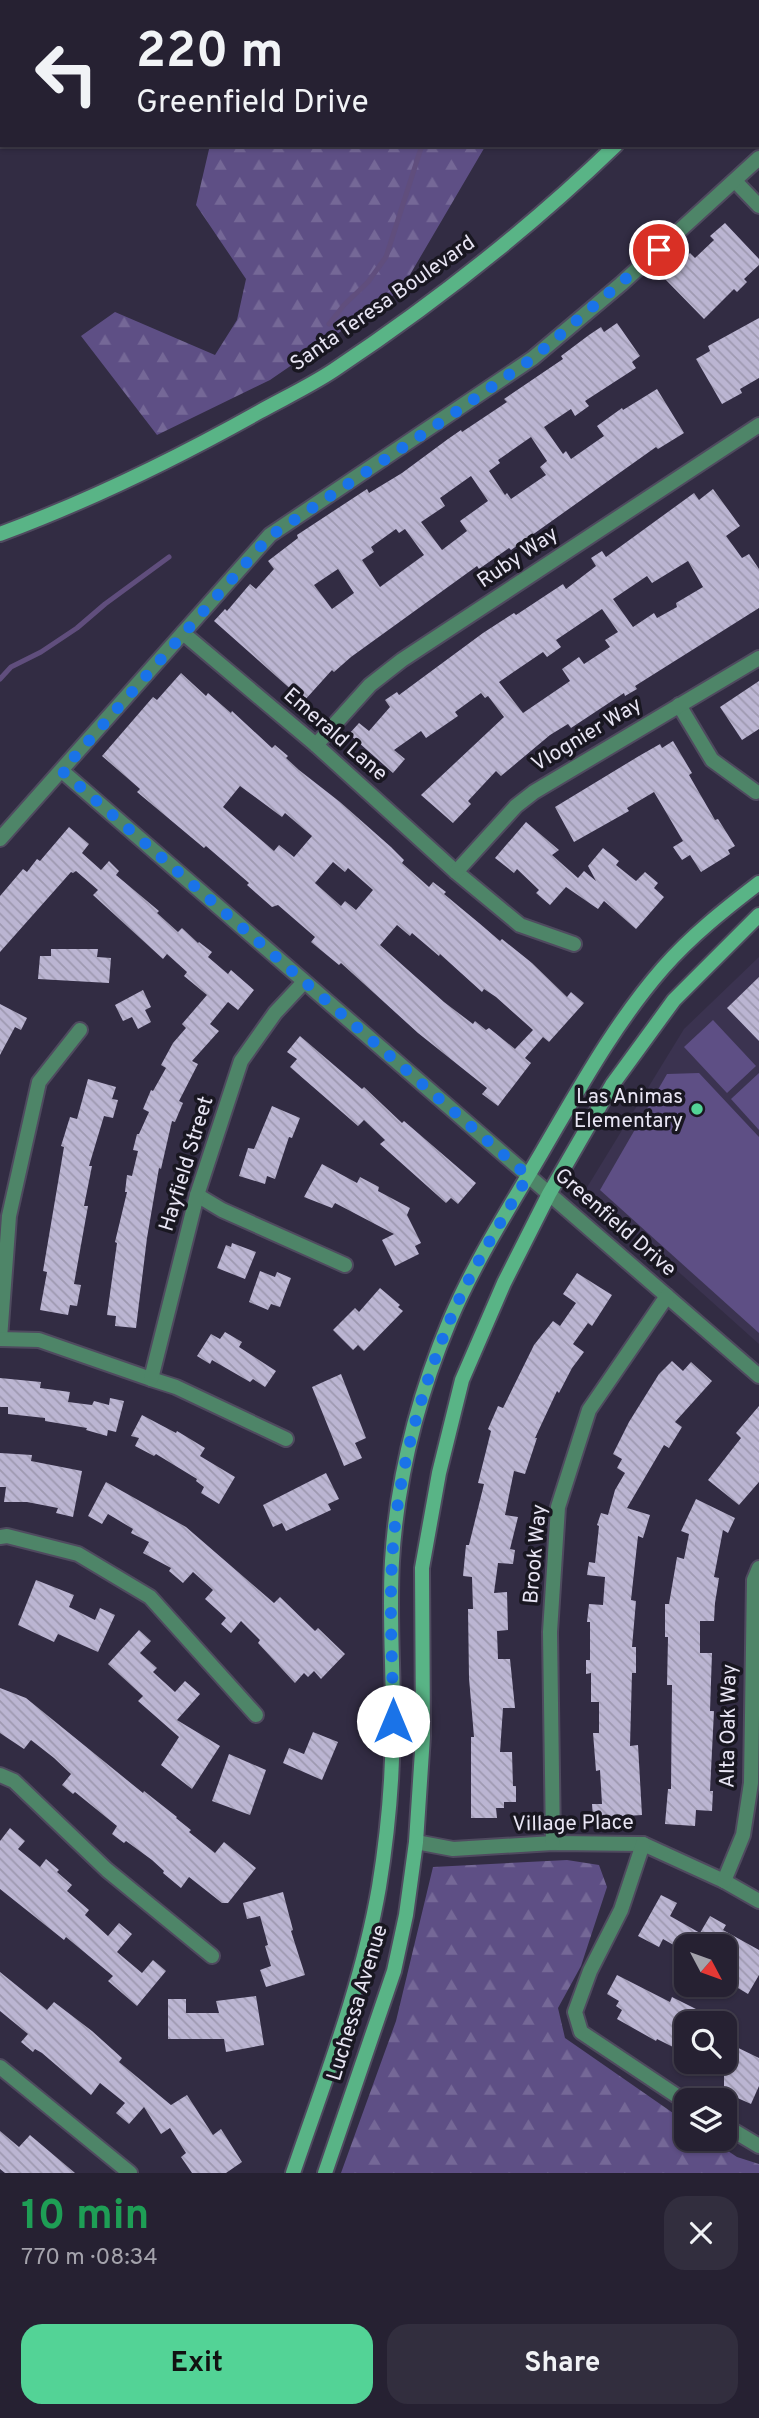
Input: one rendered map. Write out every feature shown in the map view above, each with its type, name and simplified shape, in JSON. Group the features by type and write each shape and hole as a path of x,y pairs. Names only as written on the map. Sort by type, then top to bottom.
{"street":[{"name":"Santa Teresa Boulevard","path":"0,534 33,522 201,444 331,372 426,305 500,247 614,147"},
{"path":"0,839 270,536 533,358 621,284 759,158"},
{"path":"735,181 759,206"},
{"name":"Ruby Way","path":"316,746 370,685 402,660 759,425"},
{"name":"Emerald Lane","path":"183,633 520,925 574,944"},
{"name":"Vlognier Way","path":"456,872 516,806 534,792 759,657"},
{"path":"679,705 712,760 756,792"},
{"name":"Greenfield Drive","path":"62,771 759,1376"},
{"path":"293,2173 355,1991 379,1888 390,1801 393,1721 392,1562 403,1470 430,1373 451,1318 487,1244 586,1077 632,1007 664,967 702,929 759,883"},
{"name":"Luchessa Avenue","path":"325,2173 394,1971 406,1915 416,1842 423,1736 422,1568 439,1473 462,1380 503,1283 549,1194 612,1085 674,1000 759,915"},
{"name":"Hayfield Street","path":"151,1379 197,1195 241,1061 275,1013 304,982"},
{"path":"80,1030 39,1082 9,1216 0,1339 39,1340 176,1387 286,1438"},
{"path":"197,1195 222,1210 345,1265"},
{"name":"Brook Way","path":"553,1843 550,1632 558,1507 589,1410 667,1296"},
{"path":"0,1536 78,1554 150,1597 256,1715"},
{"name":"Alta Oak Way","path":"724,1881 743,1835 751,1783 754,1580 759,1568"},
{"path":"0,1774 14,1781 107,1870 212,1956"},
{"name":"Village Place","path":"416,1842 453,1849 553,1843 643,1844 724,1881 759,1901"},
{"path":"643,1844 621,1910 590,1971 575,2012 581,2032 674,2094"},
{"path":"0,2067 130,2173"},
{"path":"737,2133 759,2146"}],"shaded area":[{"name":"Las Animas Elementary","path":"759,957 759,1344 586,1189 684,1029"}],"green space":[{"path":"210,147 485,147 401,290 270,380 157,435 81,336 115,312 215,355 237,320 246,279 196,205"},
{"path":"713,1020 756,1066 727,1093 684,1047"},
{"name":"Las Animas Elementary","path":"699,1073 759,1137 759,1333 600,1190 667,1074"},
{"path":"759,1073 759,1130 731,1099"},
{"path":"567,1860 599,1865 607,1887 581,1966 558,2008 565,2038 674,2114 674,2151 728,2151 759,2164 759,2173 341,2173 396,2021 433,1867"}],"building":[{"path":"725,223 759,259 759,265 744,279 747,282 737,292 734,289 704,319 665,279 690,253 695,258 714,240 710,236"},
{"path":"759,318 759,378 740,389 742,393 722,404 696,359 710,351 708,346"},
{"path":"617,323 640,356 632,362 636,368 585,401 589,406 575,416 571,409 544,427 563,454 566,451 571,459 604,436 597,426 622,408 623,410 657,389 684,433 658,449 656,447 511,550 509,548 479,569 477,566 334,672 332,670 304,701 214,621 225,609 227,611 250,584 256,589 274,569 268,561 298,538 297,535 367,489 369,493 402,473 461,430 462,432 507,402 504,399 563,359 561,356 589,335 601,327 604,332","holes":["531,437 547,461 540,467 546,475 511,499 507,493 505,495 489,471 500,463 498,460","471,476 488,501 460,521 467,531 442,550 421,522 445,506 440,498","396,529 399,533 405,529 424,555 380,587 362,560 374,552 371,547","338,569 354,593 332,609 314,585"]},
{"path":"713,489 740,526 726,536 742,558 749,554 759,569 759,608 635,686 637,689 625,696 624,693 571,728 568,724 550,735 501,776 496,771 468,801 471,804 453,823 421,795 504,717 488,696 485,698 481,693 455,712 458,716 426,738 421,731 394,750 405,759 393,773 349,734 359,723 369,731 390,707 385,700 397,692 399,695 483,633 563,584 566,589 596,566 591,558 602,551 606,557 694,493 699,500","holes":["688,561 703,587 676,603 677,607 657,618 654,613 633,627 613,599 647,576 652,583","602,609 618,632 605,640 610,647 584,664 579,657 562,669 570,681 523,713 499,682 543,652 547,657 561,647 556,640"]},
{"path":"181,673 206,696 208,693 231,713 232,711 272,748 275,745 288,756 286,758 299,770 391,847 404,860 402,863 429,887 433,882 500,941 502,939 532,963 567,997 571,992 584,1003 549,1042 543,1037 525,1058 531,1063 498,1106 482,1094 487,1088 418,1033 341,963 339,965 311,942 315,937 278,905 272,907 206,846 204,848 137,792 140,789 102,756 153,697 157,700","holes":["240,786 282,817 285,813 312,836 294,857 279,845 274,851 223,807","333,862 345,872 348,868 373,890 356,910 345,901 341,906 315,883","397,925 410,936 412,933 482,992 484,989 496,997 533,1030 515,1049 489,1028 486,1030 475,1021 473,1024 444,1002 380,945"]},
{"path":"759,681 759,729 742,740 720,707"},
{"path":"673,741 715,820 718,819 735,846 728,850 730,854 701,872 690,855 682,860 673,847 683,841 654,792 627,808 629,811 574,842 555,807 660,744 662,748"},
{"path":"526,822 559,850 552,855 578,878 584,871 596,881 588,866 603,848 619,861 616,865 636,881 645,872 658,883 654,888 664,897 636,929 604,901 598,909 566,887 550,905 536,893 539,890 517,869 514,873 495,858"},
{"path":"69,827 89,844 82,853 101,870 109,861 119,871 116,875 159,911 157,913 178,932 182,928 212,952 208,957 228,974 231,970 254,990 238,1010 228,1002 210,1024 219,1031 192,1061 198,1064 179,1101 183,1103 175,1122 172,1121 161,1169 159,1168 136,1328 115,1326 116,1316 107,1315 115,1242 127,1192 127,1175 132,1176 138,1151 133,1150 137,1134 149,1112 143,1109 151,1090 153,1091 166,1068 161,1065 173,1043 186,1028 182,1024 207,995 184,976 187,972 167,954 163,959 93,895 98,890 76,871 71,872 0,952 0,896 23,869 27,872 37,859 40,861"},
{"path":"51,949 98,949 97,957 111,958 109,983 38,979 40,956 51,956"},
{"path":"759,977 759,1041 727,1008"},
{"path":"143,990 151,1007 145,1010 151,1022 138,1029 132,1017 123,1021 115,1005"},
{"path":"0,1004 27,1018 21,1030 15,1027 0,1055"},
{"path":"300,1036 476,1183 458,1204 451,1198 446,1203 380,1144 385,1140 364,1120 358,1126 290,1067 297,1059 287,1052"},
{"path":"88,1079 116,1087 112,1099 118,1100 113,1118 104,1116 89,1166 92,1166 84,1206 88,1206 74,1284 81,1285 77,1306 70,1305 68,1315 40,1310 47,1272 43,1271 64,1147 61,1146 70,1117 77,1119"},
{"path":"272,1106 300,1118 292,1138 289,1137 275,1179 267,1176 265,1184 239,1176 248,1148 254,1149"},
{"path":"322,1164 357,1183 360,1177 379,1187 378,1191 410,1208 407,1215 421,1243 415,1246 419,1254 395,1266 382,1240 394,1234 335,1203 332,1208 304,1197"},
{"path":"232,1243 256,1252 245,1279 217,1268 226,1245 231,1247"},
{"path":"260,1271 275,1277 277,1272 291,1278 280,1307 271,1304 268,1310 249,1302"},
{"path":"577,1273 612,1295 592,1326 588,1323 573,1344 584,1352 559,1393 557,1391 535,1438 525,1474 514,1471 505,1515 518,1517 510,1549 515,1550 513,1564 498,1563 494,1593 507,1592 508,1630 497,1631 498,1659 510,1659 515,1708 503,1708 500,1752 512,1752 516,1802 504,1802 504,1808 496,1808 497,1818 471,1818 471,1737 474,1737 469,1678 468,1609 473,1609 472,1577 463,1576 466,1545 469,1545 484,1484 478,1483 491,1431 488,1429 498,1406 503,1408 534,1345 553,1321 560,1326 576,1303 563,1294"},
{"path":"380,1288 400,1305 398,1307 403,1311 364,1351 358,1345 353,1350 333,1330 355,1308 359,1312"},
{"path":"225,1332 242,1342 239,1347 276,1371 265,1387 253,1379 250,1382 212,1360 210,1364 197,1356 211,1334 220,1339"},
{"path":"672,1361 683,1371 691,1362 712,1381 675,1422 682,1427 669,1448 664,1445 627,1508 650,1515 643,1538 638,1536 631,1600 636,1601 632,1647 636,1647 636,1673 632,1673 630,1746 638,1745 642,1815 593,1818 592,1804 602,1804 600,1770 596,1771 593,1733 599,1733 599,1702 591,1702 591,1673 586,1674 586,1660 590,1660 590,1622 587,1622 589,1604 603,1605 605,1577 587,1575 589,1562 595,1563 597,1525 601,1513 608,1515 615,1490 625,1473 617,1468 622,1459 613,1454 659,1374"},
{"path":"341,1374 366,1438 355,1443 362,1458 344,1466 312,1387"},
{"path":"0,1378 41,1382 40,1388 70,1392 68,1402 92,1405 94,1401 109,1405 110,1398 124,1401 116,1432 108,1430 107,1436 86,1430 87,1428 45,1421 45,1418 8,1414 8,1407 0,1407"},
{"path":"759,1406 759,1482 739,1505 708,1480 741,1438 736,1433"},
{"path":"142,1415 205,1448 200,1456 235,1477 219,1504 201,1493 204,1487 197,1479 156,1454 154,1456 135,1446 139,1438 131,1436"},
{"path":"0,1453 32,1455 31,1461 82,1471 73,1517 56,1513 58,1508 27,1502 4,1502 6,1487 0,1487"},
{"path":"326,1473 339,1499 328,1504 331,1510 286,1531 282,1523 273,1527 263,1505"},
{"path":"106,1482 186,1527 274,1603 280,1597 315,1631 318,1628 345,1654 321,1679 314,1671 308,1677 304,1673 295,1683 241,1621 231,1633 221,1624 226,1618 205,1599 213,1590 193,1572 183,1583 169,1571 171,1568 143,1553 149,1542 131,1533 133,1529 108,1514 102,1524 88,1516"},
{"path":"696,1499 735,1518 728,1533 723,1530 714,1577 719,1578 714,1621 700,1621 700,1653 712,1653 710,1711 714,1711 710,1791 713,1791 712,1811 696,1810 695,1826 665,1824 668,1789 671,1789 672,1685 667,1685 668,1637 665,1637 665,1604 669,1604 677,1557 684,1559 689,1534 681,1531"},
{"path":"36,1580 74,1595 69,1607 95,1620 100,1608 115,1615 98,1652 58,1634 54,1642 18,1625"},
{"path":"139,1630 151,1641 140,1653 157,1668 153,1672 175,1692 185,1681 200,1694 177,1720 220,1746 192,1789 161,1765 179,1737 138,1701 143,1696 108,1664"},
{"path":"0,1688 26,1698 143,1793 144,1791 177,1817 191,1830 189,1832 215,1853 224,1842 256,1868 228,1903 222,1903 189,1877 181,1888 152,1860 112,1834 117,1826 75,1792 73,1794 62,1785 71,1774 54,1758 31,1740 24,1749 0,1733"},
{"path":"313,1732 338,1742 322,1780 283,1763 289,1748 304,1754"},
{"path":"229,1754 266,1770 250,1815 212,1801"},
{"path":"10,1828 25,1841 18,1849 40,1867 46,1859 59,1870 57,1872 72,1885 67,1891 89,1910 85,1915 108,1936 119,1923 132,1934 117,1952 142,1973 153,1960 166,1971 137,2006 108,1981 113,1976 66,1937 64,1940 0,1889 0,1841"},
{"path":"283,1892 293,1930 291,1931 305,1975 266,1987 260,1970 271,1966 265,1946 268,1945 260,1916 247,1919 243,1903"},
{"path":"661,1895 677,1903 670,1916 700,1933 710,1916 726,1925 723,1930 730,1934 674,1934 674,1945 663,1939 659,1947 638,1936"},
{"path":"737,1938 759,1950 759,1975 748,1994 737,1987"},
{"path":"0,1972 47,2010 54,2002 92,2031 122,2058 119,2062 171,2105 187,2095 213,2135 221,2129 242,2162 226,2173 192,2173 181,2157 186,2153 170,2128 161,2134 144,2107 129,2124 116,2113 125,2103 100,2083 91,2095 42,2053 35,2049 33,2052 21,2042 28,2034 0,2011"},
{"path":"617,1975 670,2002 672,1997 696,2009 674,2011 674,2048 657,2039 656,2041 617,2019 622,2010 616,2006 619,2001 607,1994"},
{"path":"256,1996 264,2045 226,2052 224,2039 168,2039 168,1999 186,1999 186,2013 219,2013 216,2001"},
{"path":"737,2047 759,2058 759,2086 751,2104 737,2098 737,2088 724,2088 724,2074 737,2074"},
{"path":"0,2131 19,2147 30,2135 75,2173 5,2173 0,2169"}],"waterway":[{"path":"329,324 368,282 386,257 421,147"},
{"path":"0,679 11,667 41,652 77,628 169,557"}],"place":[{"name":"Las Animas Elementary","path":"697,1109"}],"route":[{"path":"393,1721 392,1562 403,1470 430,1373 451,1318 487,1244 528,1176 62,771 270,536 533,358 659,250"}]}
